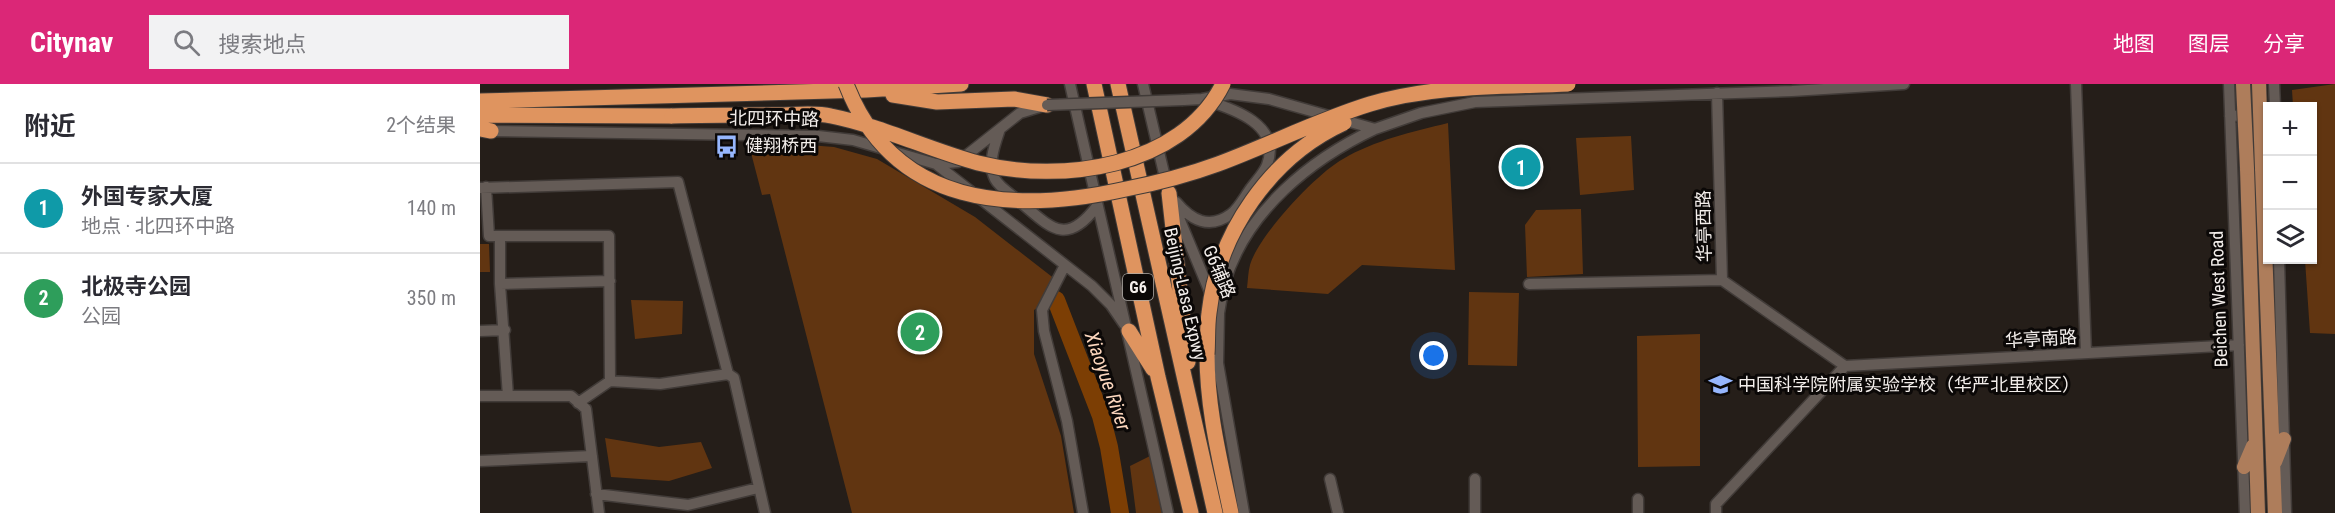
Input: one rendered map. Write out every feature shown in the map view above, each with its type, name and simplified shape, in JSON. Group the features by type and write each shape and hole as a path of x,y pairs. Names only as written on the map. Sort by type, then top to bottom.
{"highway":[{"path":"846,84 863,119 882,143 915,172 939,185 965,194 1013,202 1091,197 1159,183 1217,164 1371,104 1430,92 1568,84"},
{"path":"480,101 866,90 961,84"},
{"name":"G6","path":"1094,84 1189,513"},
{"name":"Beijing-Lasa Expwy","path":"1118,84 1215,513"},
{"path":"480,115 830,115 976,163 1019,169 1071,170 1093,168 1151,152 1173,139 1203,115 1223,84"},
{"path":"1231,513 1211,416 1207,384 1207,354 1209,313 1216,277 1238,220 1280,167 1301,148 1326,131 1366,114 1401,103 1470,88"},
{"path":"866,90 937,102 1014,99 1047,105"},
{"path":"1169,193 1198,442"},
{"path":"1129,331 1158,377"}],"main road":[{"name":"Beichen West Road","path":"2243,84 2258,513"},
{"path":"2259,84 2275,513"},
{"path":"2273,467 2284,439"},
{"path":"2244,467 2255,441"}],"street":[{"path":"1070,84 1097,206 1129,331 1168,513"},
{"name":"G6辅路","path":"1143,84 1169,193 1219,314 1218,363 1244,513"},
{"path":"1219,314 1225,282 1258,218 1310,167 1375,129 1421,113 1475,102 1904,84"},
{"path":"2076,84 2086,353"},
{"name":"Beichen West Road","path":"2229,84 2245,513"},
{"path":"2274,84 2274,102"},
{"name":"华亭西路","path":"1717,93 1722,280 1845,366"},
{"path":"1202,99 1230,94 1269,99 1375,129"},
{"path":"1169,193 1187,215 1202,222 1216,221 1233,213 1267,166 1269,149 1264,132 1251,118 1232,108 1202,99"},
{"name":"北四环中路","path":"484,131 818,136 853,140 936,164 958,162 1020,113 1047,105 1202,99"},
{"path":"2230,116 2263,114"},
{"path":"1000,129 993,150 992,166 995,180 1042,220 1057,230 1072,230 1085,222 1097,206"},
{"path":"936,164 1092,286 1111,305 1129,331"},
{"path":"508,396 500,284 489,236 483,187 678,182 728,374 734,378 765,513"},
{"path":"489,236 609,236 610,381"},
{"path":"2279,264 2286,513"},
{"path":"1065,265 1042,310 1044,331 1066,421 1083,513"},
{"path":"1529,284 1722,280"},
{"path":"500,284 610,281"},
{"path":"480,331 504,330"},
{"name":"华亭南路","path":"1845,366 2239,345"},
{"path":"1716,513 1716,504 1845,366"},
{"path":"578,403 610,381 660,384 728,374"},
{"path":"480,396 571,396 586,409 599,513"},
{"path":"480,461 592,456"},
{"path":"1330,479 1338,513"},
{"path":"1475,479 1475,513"},
{"path":"596,494 688,505 758,488"},
{"path":"1638,499 1638,513"}],"shaded area":[{"path":"2335,84 2335,334 2310,333 2305,264 2317,264 2317,102 2293,102 2292,90"},
{"path":"1448,123 1455,270 1362,265 1328,294 1247,288 1250,265 1264,238 1304,191 1332,166 1355,152 1381,142"},
{"path":"1631,136 1634,190 1580,195 1576,138"},
{"path":"795,144 834,147 877,159 975,217 1060,283 1049,300 1034,310 1034,354 1061,436 1074,513 852,513 770,194 762,195 750,149"},
{"path":"1581,209 1583,274 1527,277 1525,225 1536,210"},
{"path":"480,244 489,244 490,272 480,272"},
{"path":"1469,292 1519,293 1517,366 1468,365"},
{"path":"631,300 683,301 682,334 635,339"},
{"path":"1700,334 1700,466 1638,467 1637,336"},
{"path":"605,438 659,447 701,442 712,468 669,481 611,477"},
{"path":"1150,456 1162,513 1136,513 1130,466"}],"waterway":[{"name":"Xiaoyue River","path":"1056,300 1101,416 1109,447 1120,513"}],"place":[{"name":"健翔桥西","path":"727,146"},
{"name":"外国专家大厦","path":"1521,167"},
{"name":"北极寺公园","path":"920,332"},
{"name":"中国科学院附属实验学校（华严北里校区）","path":"1720,385"}]}
